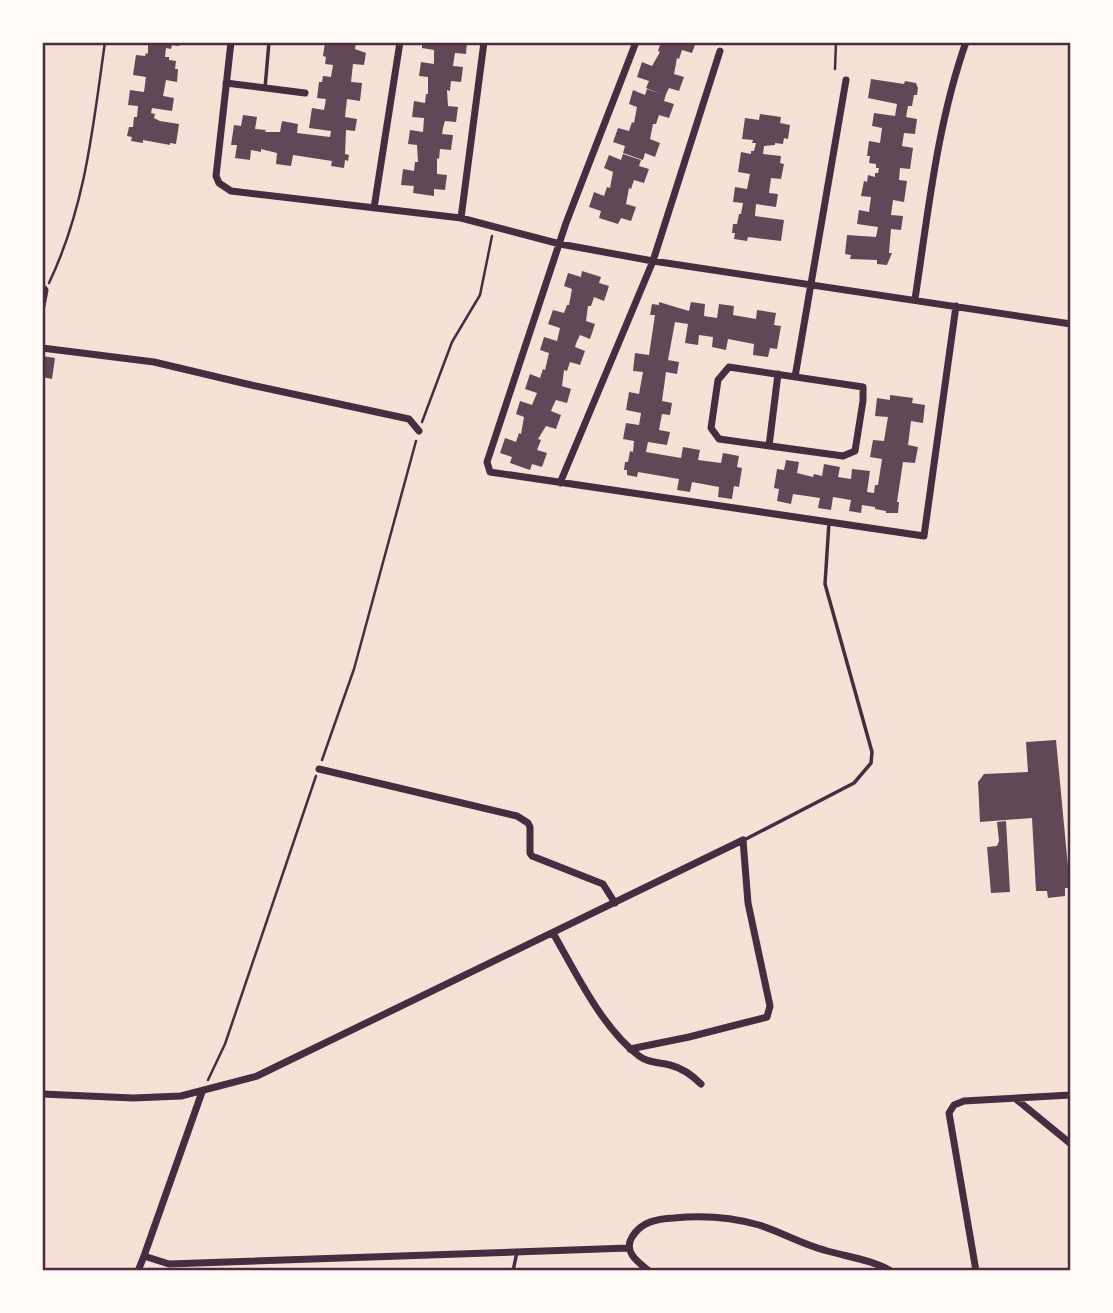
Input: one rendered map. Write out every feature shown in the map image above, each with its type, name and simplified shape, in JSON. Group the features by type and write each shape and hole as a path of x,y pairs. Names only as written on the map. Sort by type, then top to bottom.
{"street":[{"path":"231,42 216,166 216,176 223,188 231,191 461,219 561,244 653,261 1071,324"},
{"path":"374,208 400,42"},
{"path":"461,219 484,42"},
{"path":"636,42 561,244 487,462 490,472 924,536 956,306"},
{"path":"915,299 953,78 966,42"},
{"path":"561,483 653,261 720,51"},
{"path":"795,377 846,80"},
{"path":"226,83 305,93"},
{"path":"42,306 44,288"},
{"path":"42,348 154,362 410,419 419,431"},
{"path":"729,367 795,377 863,387 855,451 843,456 719,439 711,428 718,380 729,367"},
{"path":"769,446 778,374"},
{"path":"319,769 517,816 528,823 532,856 603,884 615,903"},
{"path":"42,1094 133,1098 181,1096 257,1076 743,840 748,903 770,1013 767,1017 630,1049"},
{"path":"552,933 595,1007 630,1049 642,1058 682,1069 693,1075 701,1084"},
{"path":"138,1271 202,1092"},
{"path":"976,1271 949,1113 954,1105 964,1101 1071,1096"},
{"path":"1016,1098 1071,1144"},
{"path":"649,1271 632,1256 629,1248 631,1239 645,1224 657,1219 697,1216 730,1219 760,1226 823,1250 870,1262 891,1271"},
{"path":"144,1256 171,1268 629,1248"}],"lane":[{"path":"265,88 269,42"},
{"path":"743,840 854,783 870,763 872,752 825,584 829,522"},
{"path":"513,1271 517,1252"}],"path":[{"path":"44,288 65,248 83,187 105,42"},
{"path":"835,69 836,42"},
{"path":"419,431 452,342 480,295 494,226"}],"building":[{"path":"148,42 180,42 179,46 166,48 165,57 176,61 175,69 178,69 177,82 166,80 163,96 174,98 172,111 152,108 151,113 160,121 179,124 176,144 143,140 143,143 131,141 132,137 127,136 129,127 133,127 134,117 137,117 138,106 128,105 130,90 144,92 146,77 133,75 136,55 148,54"},
{"path":"325,42 356,42 355,49 366,53 364,65 353,64 351,82 362,83 360,101 347,99 345,117 357,119 355,131 346,130 345,154 349,155 344,168 331,166 332,161 293,155 291,166 276,164 277,153 261,149 261,152 251,150 250,160 235,158 237,145 231,145 234,125 241,126 243,115 257,117 255,129 266,130 265,132 280,132 282,121 298,124 297,133 330,137 331,131 309,128 312,108 324,110 326,99 317,98 319,82 322,82 323,76 331,77 333,65 325,64 326,57 323,56"},
{"path":"422,42 467,42 466,54 455,53 454,59 453,66 463,67 461,82 451,81 450,91 447,90 448,106 458,107 456,122 445,121 442,134 453,135 451,150 440,149 439,159 437,158 437,174 447,175 445,190 434,189 434,196 413,193 414,186 401,185 403,169 414,171 415,162 418,162 417,145 408,144 410,130 423,132 424,118 412,117 414,101 425,103 428,94 428,77 419,76 421,62 434,64 434,50 422,48"},
{"path":"661,42 696,42 692,53 682,50 679,59 677,58 674,74 684,77 679,91 669,88 666,94 664,101 674,104 669,118 659,115 656,124 653,124 650,139 660,143 655,157 645,153 643,160 623,153 625,146 613,142 618,128 629,131 632,122 634,123 637,107 629,104 633,90 645,95 647,89 661,94 646,88 649,81 637,77 642,62 652,66 660,52"},
{"path":"871,79 916,83 918,88 912,106 908,106 906,117 917,119 915,134 904,133 902,146 913,148 910,169 900,168 899,180 907,181 904,202 893,200 891,215 903,216 901,230 891,229 889,253 892,253 887,265 877,264 877,260 850,259 851,255 845,254 847,235 876,237 878,227 857,224 859,210 869,212 871,197 861,196 864,181 867,182 868,175 875,177 879,168 876,168 876,164 869,163 869,141 880,143 882,128 872,126 874,113 895,116 897,104 868,98"},
{"path":"760,114 781,117 780,123 790,125 788,139 784,138 783,144 764,146 763,154 781,156 780,163 784,164 781,179 771,178 769,193 778,194 776,207 756,204 755,216 784,220 781,241 748,237 747,241 734,239 735,233 732,233 733,224 737,224 743,203 733,202 735,187 747,189 750,174 738,172 741,152 751,154 756,143 742,139 745,118 759,120"},
{"path":"623,154 641,160 639,166 649,169 644,183 634,180 631,189 629,188 626,204 636,207 631,221 621,218 618,224 599,218 601,211 589,207 594,192 604,196 607,187 610,188 613,172 604,168 609,155 621,160"},
{"path":"582,271 601,277 599,283 609,286 604,301 594,297 591,306 588,306 586,321 595,324 590,339 580,335 577,341 575,347 585,351 580,365 570,362 567,371 564,370 562,386 571,389 567,403 556,400 551,411 561,415 556,429 546,426 538,439 541,440 537,450 547,453 542,467 532,464 530,470 510,463 512,457 500,453 505,438 516,442 519,433 521,434 524,417 516,414 520,401 532,405 537,393 525,389 530,374 540,378 543,369 545,370 549,353 540,350 544,337 557,341 560,328 548,324 553,310 564,313 569,305 572,289 564,286 568,273 581,277"},
{"path":"659,302 689,311 691,302 705,304 704,316 717,318 719,304 734,306 733,315 756,319 757,310 776,313 774,325 781,326 777,349 770,348 768,357 753,355 754,344 728,339 726,350 712,347 713,337 699,335 698,345 685,343 688,324 675,322 668,360 679,362 677,374 666,372 662,401 672,403 670,415 662,414 659,430 670,432 667,445 648,442 646,452 681,458 683,447 700,450 698,460 721,463 723,453 739,456 737,467 742,468 739,487 734,486 732,499 718,497 719,487 692,482 690,492 677,490 679,479 638,472 637,477 627,475 627,470 624,470 630,451 633,452 634,441 623,439 626,423 639,425 641,413 626,410 629,392 639,394 643,372 633,371 635,353 649,355 655,315 650,315 652,304 659,305"},
{"path":"42,356 55,358 52,379 42,377"},
{"path":"890,395 913,398 912,403 925,405 923,423 911,421 908,445 918,447 915,463 903,462 898,513 886,513 875,507 862,505 861,513 849,511 851,500 833,497 831,510 818,508 820,498 793,494 791,504 777,501 779,489 774,488 777,469 784,470 786,460 799,462 797,473 813,477 814,474 822,476 824,464 840,467 838,477 851,479 852,469 870,471 867,492 874,493 882,459 870,457 873,440 884,441 888,417 875,416 877,398 890,400"},
{"path":"1056,740 1070,888 1065,888 1065,896 1048,898 1047,891 1036,891 1032,818 980,822 978,782 984,774 1028,772 1026,742"},
{"path":"1006,821 1010,892 991,893 987,847 997,846 997,822"}]}
